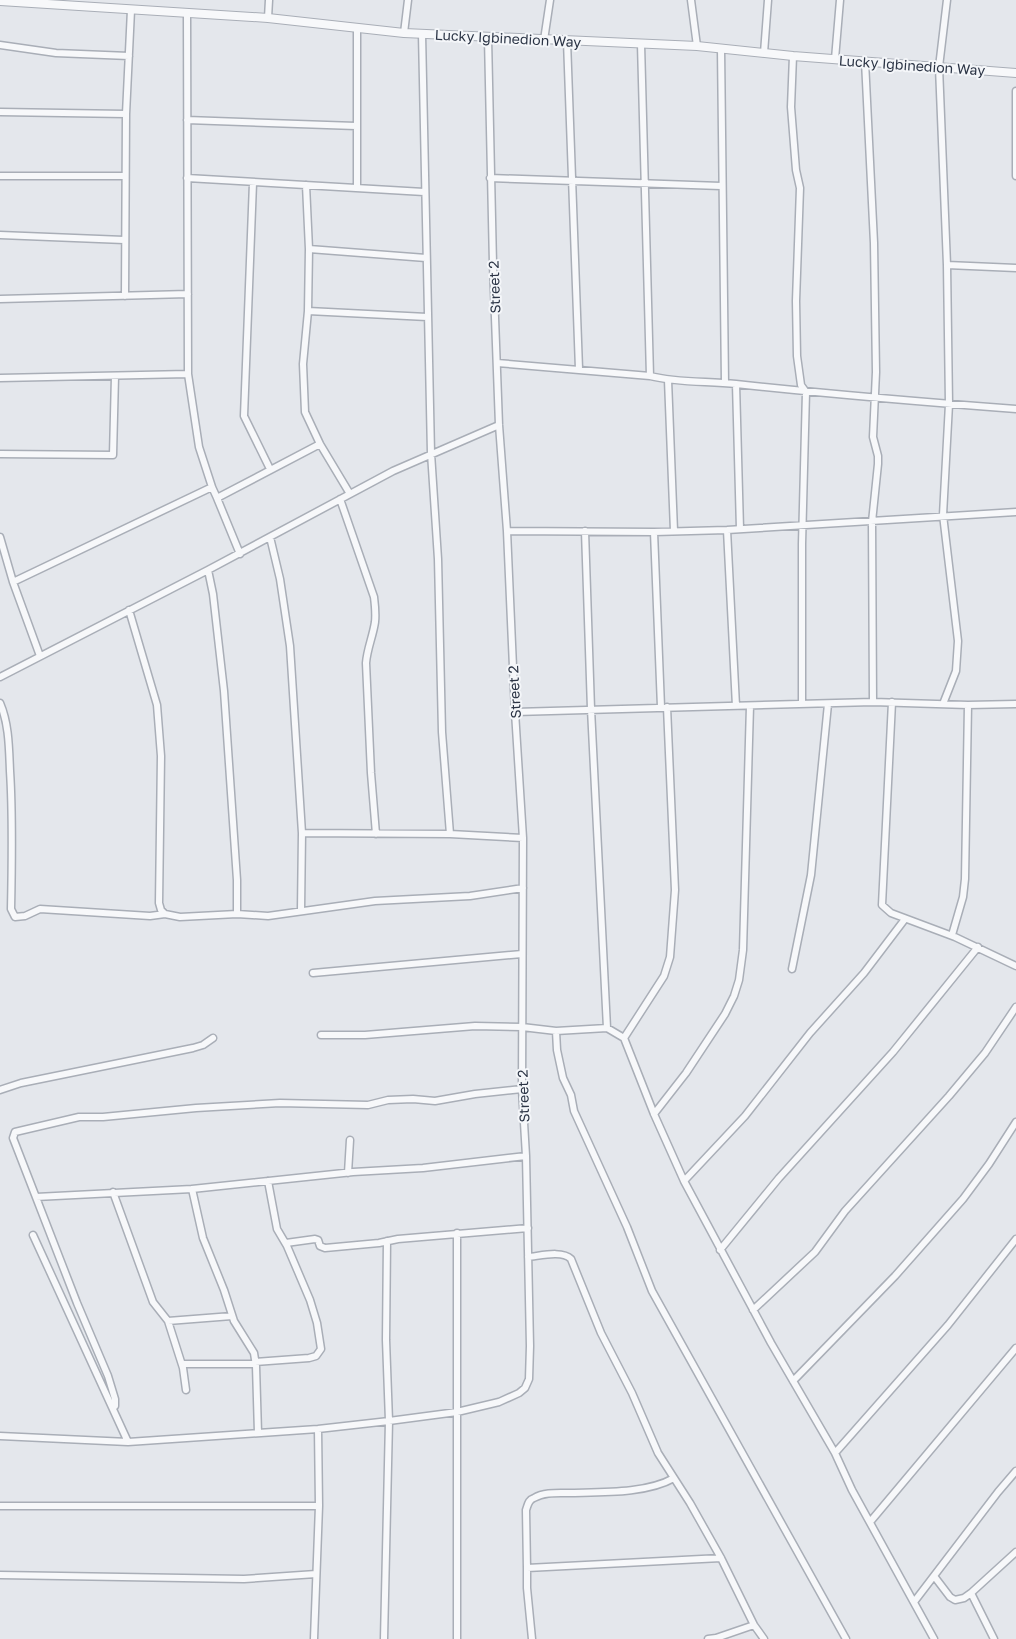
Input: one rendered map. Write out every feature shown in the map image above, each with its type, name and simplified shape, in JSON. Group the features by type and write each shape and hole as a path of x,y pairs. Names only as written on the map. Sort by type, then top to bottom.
{"street":[{"path":"268,18 269,0"},
{"path":"404,33 408,0"},
{"path":"544,40 550,0"},
{"path":"691,0 697,46"},
{"path":"764,53 768,0"},
{"path":"835,59 840,0"},
{"path":"943,704 956,671 958,641 944,515 949,404 948,265 939,67 947,0"},
{"name":"Lucky Igbinedion Way","path":"0,1 74,3 131,10 268,18 404,33 697,46 793,56 1016,73"},
{"path":"124,296 126,114 131,10"},
{"path":"187,14 188,374 199,447 212,487 240,554"},
{"path":"357,28 357,188"},
{"path":"422,34 431,453 438,559 442,732 450,834"},
{"name":"Street 2","path":"457,1412 499,1402 519,1393 525,1388 529,1379 530,1346 526,1156 522,1089 523,838 496,363 488,38"},
{"path":"567,41 579,369"},
{"path":"641,44 650,376"},
{"path":"0,45 56,53 129,56"},
{"path":"720,49 725,383"},
{"path":"793,56 791,107 796,170 800,188 796,301 798,362 801,385 806,392 802,526 802,704"},
{"path":"865,61 874,243 875,398 873,437 878,456 872,522 873,702"},
{"path":"1016,91 1016,176"},
{"path":"0,112 126,114"},
{"path":"187,120 356,126"},
{"path":"0,176 125,176"},
{"path":"188,178 424,192"},
{"path":"490,178 721,186"},
{"path":"253,183 244,416 270,469"},
{"path":"306,185 309,250 308,311 303,364 305,412 320,444 350,494"},
{"path":"0,235 124,240"},
{"path":"309,250 426,258"},
{"path":"948,265 1016,268"},
{"path":"0,299 188,294"},
{"path":"308,311 427,316"},
{"path":"496,363 650,376 668,380 725,383 806,392 1016,409"},
{"path":"0,378 188,374"},
{"path":"0,454 113,455 115,376"},
{"path":"668,380 674,531"},
{"path":"736,384 740,529"},
{"path":"0,677 240,554 340,499 431,453 499,425"},
{"path":"217,498 320,444"},
{"path":"14,582 212,487"},
{"path":"340,499 374,597 376,610 375,623 367,654 366,675 376,834"},
{"path":"507,531 654,532 727,530 1016,512"},
{"path":"727,530 736,706"},
{"path":"585,531 590,709 607,1028"},
{"path":"624,1038 664,976 670,957 675,890 654,532"},
{"path":"0,537 40,656"},
{"path":"270,537 280,579 290,646 302,832 301,910"},
{"path":"208,570 213,594 224,691 237,880 237,914"},
{"path":"129,610 157,705 161,756 159,903 161,910 165,914"},
{"path":"0,702 7,725 12,810 11,909 16,916 25,916 40,909 150,916 165,914 180,917 237,914 268,916 375,901 470,896 523,888"},
{"path":"515,712 873,702 968,705 1016,704"},
{"path":"892,702 881,901 886,910 905,919 952,935 1016,966"},
{"path":"792,969 811,875 828,704"},
{"path":"952,935 965,879 968,705"},
{"path":"654,1114 686,1072 725,1014 739,980 744,950 750,706"},
{"path":"302,832 450,834 523,838"},
{"path":"684,1181 745,1116 810,1033 864,973 905,919"},
{"path":"720,1250 779,1178 893,1052 978,947"},
{"path":"313,973 522,954"},
{"path":"753,1310 815,1252 851,1204 973,1068 1016,1007"},
{"path":"322,1035 365,1035 475,1026 522,1027 556,1031 607,1028 624,1038 654,1114 684,1181 753,1310 835,1453 852,1490 934,1639"},
{"path":"556,1031 563,1078 571,1095 574,1111 626,1227 652,1291 846,1639"},
{"path":"0,1090 21,1083 193,1048 203,1045 213,1038"},
{"path":"113,1408 115,1406 115,1399 108,1376 77,1303 13,1134 17,1131 79,1117 103,1117 196,1108 280,1103 368,1105 388,1100 414,1099 435,1101 466,1095 522,1089"},
{"path":"793,1381 895,1276 964,1199 1016,1122"},
{"path":"348,1173 350,1140"},
{"path":"36,1197 112,1192 170,1191 348,1173 423,1168 526,1156"},
{"path":"182,1364 255,1363 309,1358 316,1356 321,1349 317,1323 310,1300 286,1243 277,1229 268,1181"},
{"path":"192,1189 203,1238 224,1290 232,1316 251,1347 255,1363 258,1433"},
{"path":"112,1192 153,1302 168,1321 182,1364 186,1390"},
{"path":"286,1243 315,1238 320,1246 325,1248 528,1228"},
{"path":"33,1234 128,1442"},
{"path":"457,1234 458,1639"},
{"path":"835,1453 948,1325 1016,1239"},
{"path":"384,1639 389,1421 386,1340 387,1241"},
{"path":"528,1257 562,1254 567,1255 571,1259 601,1333 632,1393 658,1453 721,1558 754,1624 764,1639"},
{"path":"168,1321 232,1316"},
{"path":"870,1522 1016,1348"},
{"path":"0,1436 128,1442 318,1429 457,1412"},
{"path":"314,1639 319,1506 318,1429"},
{"path":"914,1602 1016,1471"},
{"path":"532,1639 527,1588 526,1510 532,1498 550,1494 657,1486 674,1478"},
{"path":"0,1506 319,1506"},
{"path":"934,1576 950,1597 955,1600 964,1598 1016,1552"},
{"path":"528,1568 721,1558"},
{"path":"0,1575 244,1579 316,1574"},
{"path":"971,1593 994,1639"},
{"path":"708,1639 716,1638 754,1624"}]}
